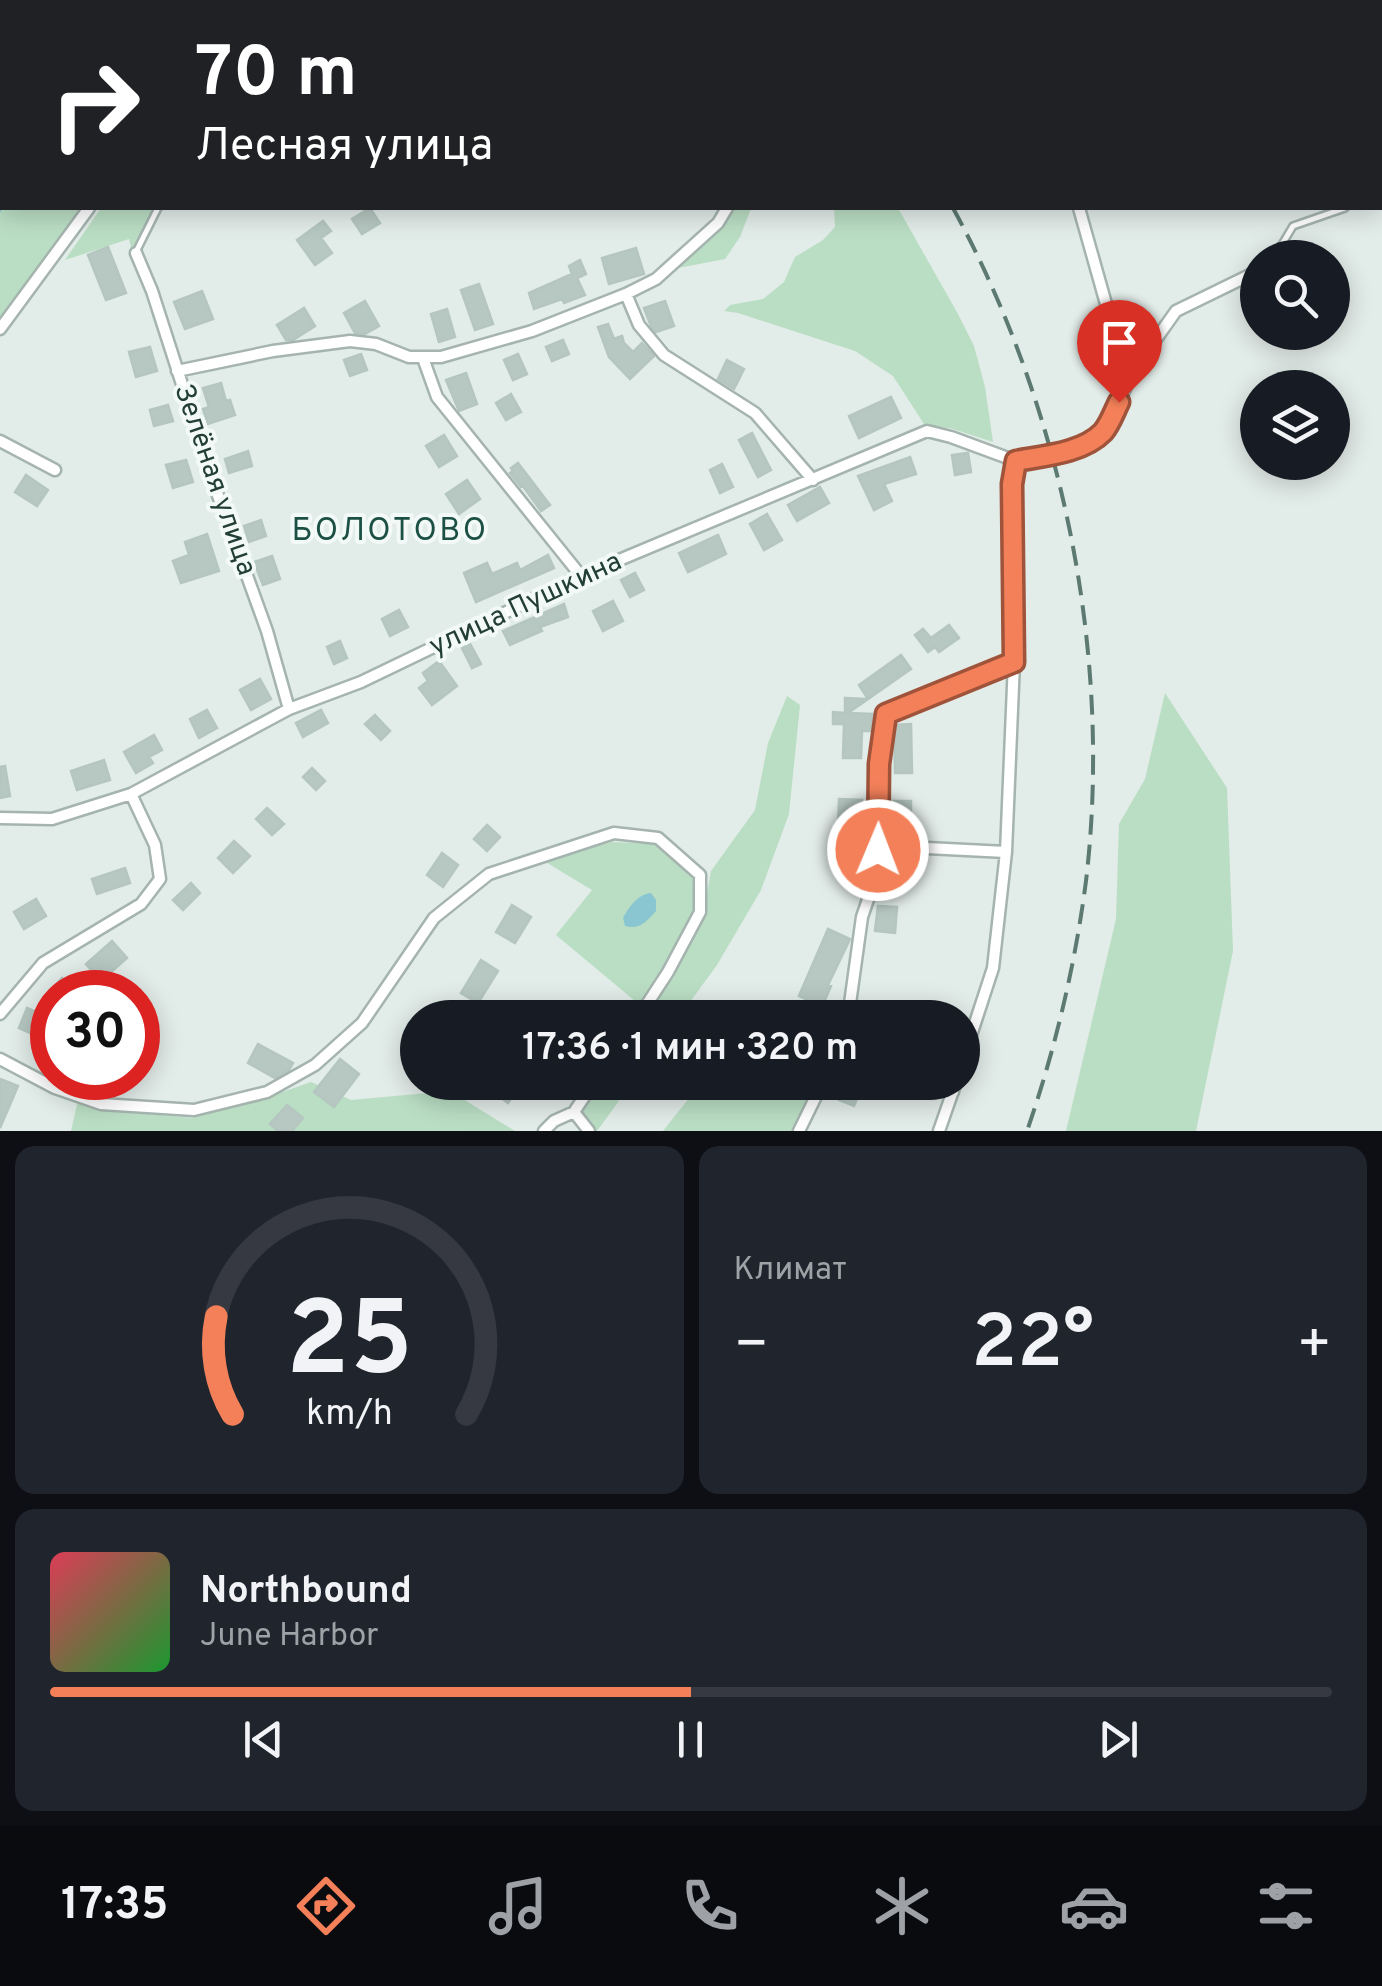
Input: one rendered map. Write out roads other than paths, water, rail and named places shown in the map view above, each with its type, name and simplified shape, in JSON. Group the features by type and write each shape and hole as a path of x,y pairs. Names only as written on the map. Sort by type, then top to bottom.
{"street":[{"path":"0,329 88,210"},
{"path":"177,371 274,351 350,341 376,344 410,358 441,357 532,332 656,280 718,223 725,210"},
{"path":"1079,210 1128,382"},
{"name":"Зелёная улица","path":"136,253 267,631 289,709"},
{"path":"980,1006 992,968 1006,852 1014,662 1012,484 1016,461 1078,447 1102,434 1128,382 1176,311 1240,280"},
{"path":"626,294 639,324 664,355 755,413 813,480"},
{"path":"423,358 436,397 581,576"},
{"name":"улица Пушкина","path":"0,818 52,819 132,794 289,709 361,682 581,576 927,431 1016,461"},
{"path":"0,441 55,470"},
{"path":"850,1000 862,917 878,870 879,764 886,714 1014,662"},
{"path":"2,1007 43,963 141,904 160,879 156,845 132,794"},
{"path":"0,1059 55,1088 101,1104 194,1110 267,1092 315,1065 362,1023 434,918 489,874 614,834 658,838 700,875 700,912 650,1000"},
{"path":"878,850 1006,852"},
{"path":"544,1131 554,1121 574,1112 582,1100"},
{"path":"798,1131 814,1100"},
{"path":"938,1131 949,1100"},
{"path":"574,1112 590,1131"}],"lane":[{"path":"136,253 157,210"},
{"path":"1285,240 1293,226 1339,210"}],"water":[{"path":"651,893 656,911 639,926 625,926 623,918 631,906"}],"railway":[{"path":"954,210 1024,365 1050,449 1085,621 1092,708 1093,795 1086,881 1063,1008 1027,1131"}],"district":[{"name":"БОЛОТОВО","path":"390,532"}]}
